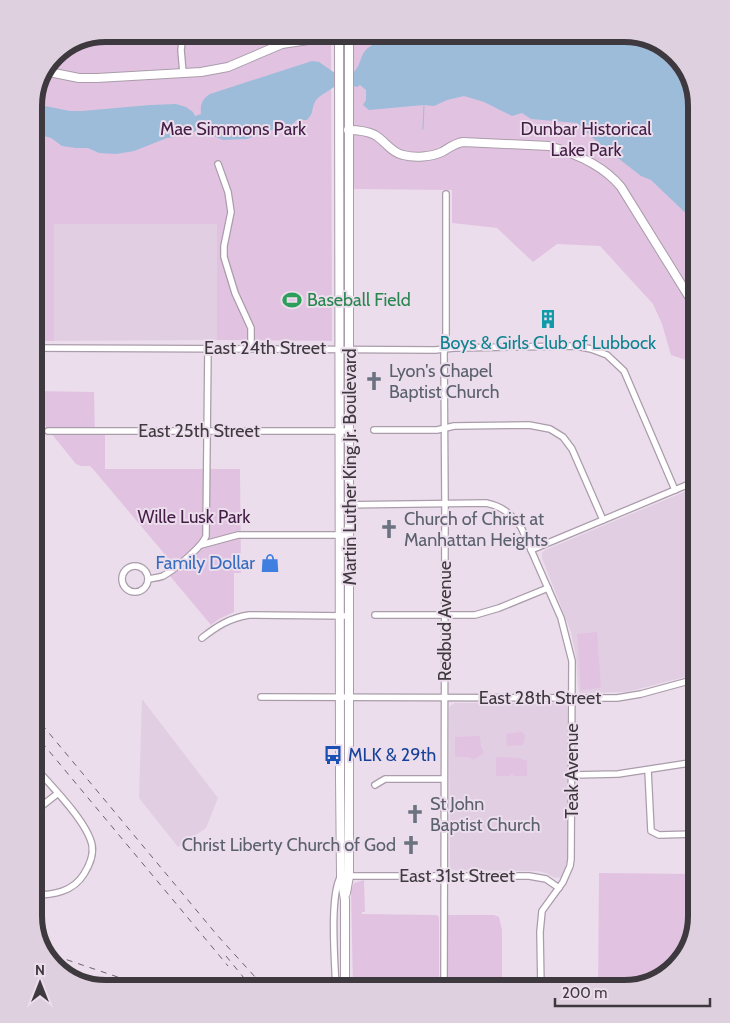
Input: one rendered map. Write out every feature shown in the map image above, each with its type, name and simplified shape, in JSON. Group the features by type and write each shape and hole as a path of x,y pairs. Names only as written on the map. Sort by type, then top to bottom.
{"main road":[{"path":"53,73 80,78 97,78 201,72 228,67 282,44 293,42"},
{"name":"Martin Luther King Jr. Boulevard","path":"339,42 340,697 345,876 345,980"},
{"name":"Martin Luther King Jr. Boulevard","path":"345,876 350,697 349,42"},
{"path":"348,130 367,132 404,156 436,154 457,143 463,142 549,146 574,155 614,178 688,295"}],"street":[{"path":"182,42 183,73"},
{"path":"218,164 228,192 231,212 224,246 224,258 235,294 251,328 251,348"},
{"name":"Redbud Avenue","path":"444,980 446,194"},
{"name":"East 24th Street","path":"43,348 445,349 576,346 599,351 613,360 624,371 675,490"},
{"path":"148,578 156,578 166,574 201,545 206,536 208,348"},
{"path":"374,430 437,430 454,426 535,425 550,428 568,443 575,455 603,520"},
{"name":"East 25th Street","path":"48,431 349,431"},
{"path":"532,550 688,485"},
{"name":"Teak Avenue","path":"340,505 486,503 511,514 521,527 561,618 572,661 571,859 560,888"},
{"path":"201,545 238,535 349,535"},
{"path":"134,567 142,568 148,578 145,587 135,592 127,589 122,580 125,571 134,567"},
{"path":"375,615 475,615 548,588"},
{"path":"202,638 218,626 236,617 349,616"},
{"name":"East 28th Street","path":"261,697 629,697 688,681"},
{"path":"572,775 612,775 688,763"},
{"path":"648,770 650,831 659,835 688,834"},
{"path":"42,776 83,825 89,837 92,852 86,871 78,882 64,891 51,895 42,895"},
{"path":"376,785 386,779 444,779"},
{"path":"42,806 58,794"},
{"path":"336,980 334,902 337,882 345,876"},
{"name":"East 31st Street","path":"345,876 538,877 546,879 560,888"},
{"path":"541,980 541,917 546,904 560,888"}],"shaded area":[{"path":"53,224 217,224 217,340 54,341"},
{"path":"688,490 688,676 627,692 580,693 571,632 542,558 542,553 545,550"},
{"path":"142,699 218,798 206,828 178,847 139,798"},
{"path":"455,703 563,703 567,706 568,856 561,877 555,878 537,871 450,870 449,708"}],"green space":[{"name":"Mae Simmons Park","path":"107,42 331,42 332,341 217,340 217,224 54,224 54,341 43,341 43,103 49,78 64,59 86,46"},
{"name":"Dunbar Historical Lake Park","path":"352,42 627,43 652,49 669,61 679,75 683,82 688,107 688,365 686,360 671,355 662,324 653,304 600,246 557,244 533,262 497,228 452,223 452,190 353,189"},
{"name":"Wille Lusk Park","path":"43,391 94,392 95,435 105,435 105,469 240,469 241,573 234,573 234,612 211,625 170,576 178,570 93,469 90,466 76,464 43,423"},
{"path":"597,632 601,688 581,690 577,634"},
{"path":"522,732 525,735 522,745 507,746 506,734"},
{"path":"480,736 481,747 484,752 474,760 469,757 455,757 455,737"},
{"path":"496,757 519,758 527,761 527,776 513,776 513,774 510,774 510,776 496,776"},
{"path":"599,873 688,874 687,924 683,941 669,962 648,976 631,980 598,980"},
{"path":"364,880 365,912 362,912 362,914 437,915 439,917 439,980 353,980 351,890 354,883"},
{"path":"448,915 494,915 499,917 502,930 502,980 448,980"}],"water":[{"path":"627,43 652,49 669,61 679,75 683,82 687,99 688,215 651,180 641,176 596,141 577,123 531,119 522,113 512,116 484,102 464,96 447,100 434,106 424,105 369,110 363,105 366,100 366,90 360,85 354,86 354,72 363,53 375,44"},
{"path":"312,61 319,62 335,73 334,87 315,101 312,114 307,120 297,120 287,129 277,128 247,139 223,140 211,135 204,122 197,124 196,131 182,136 167,138 134,151 116,154 99,153 88,148 62,146 51,138 43,136 43,106 70,111 82,111 176,104 186,107 195,116 201,114 202,102 210,94"}],"waterway":[{"path":"423,129 424,105"}],"railway":[{"path":"42,725 217,935 258,980"},
{"path":"42,743 228,966"},
{"path":"57,956 126,980"},
{"path":"226,956 246,980"}],"place":[{"name":"Baseball Field","path":"292,300"},
{"name":"Boys & Girls Club of Lubbock","path":"548,319"},
{"name":"Lyon's Chapel Baptist Church","path":"374,381"},
{"name":"Church of Christ at Manhattan Heights","path":"389,529"},
{"name":"Family Dollar","path":"270,563"},
{"name":"MLK & 29th","path":"333,755"},
{"name":"St John Baptist Church","path":"415,814"},
{"name":"Christ Liberty Church of God","path":"411,845"}]}
